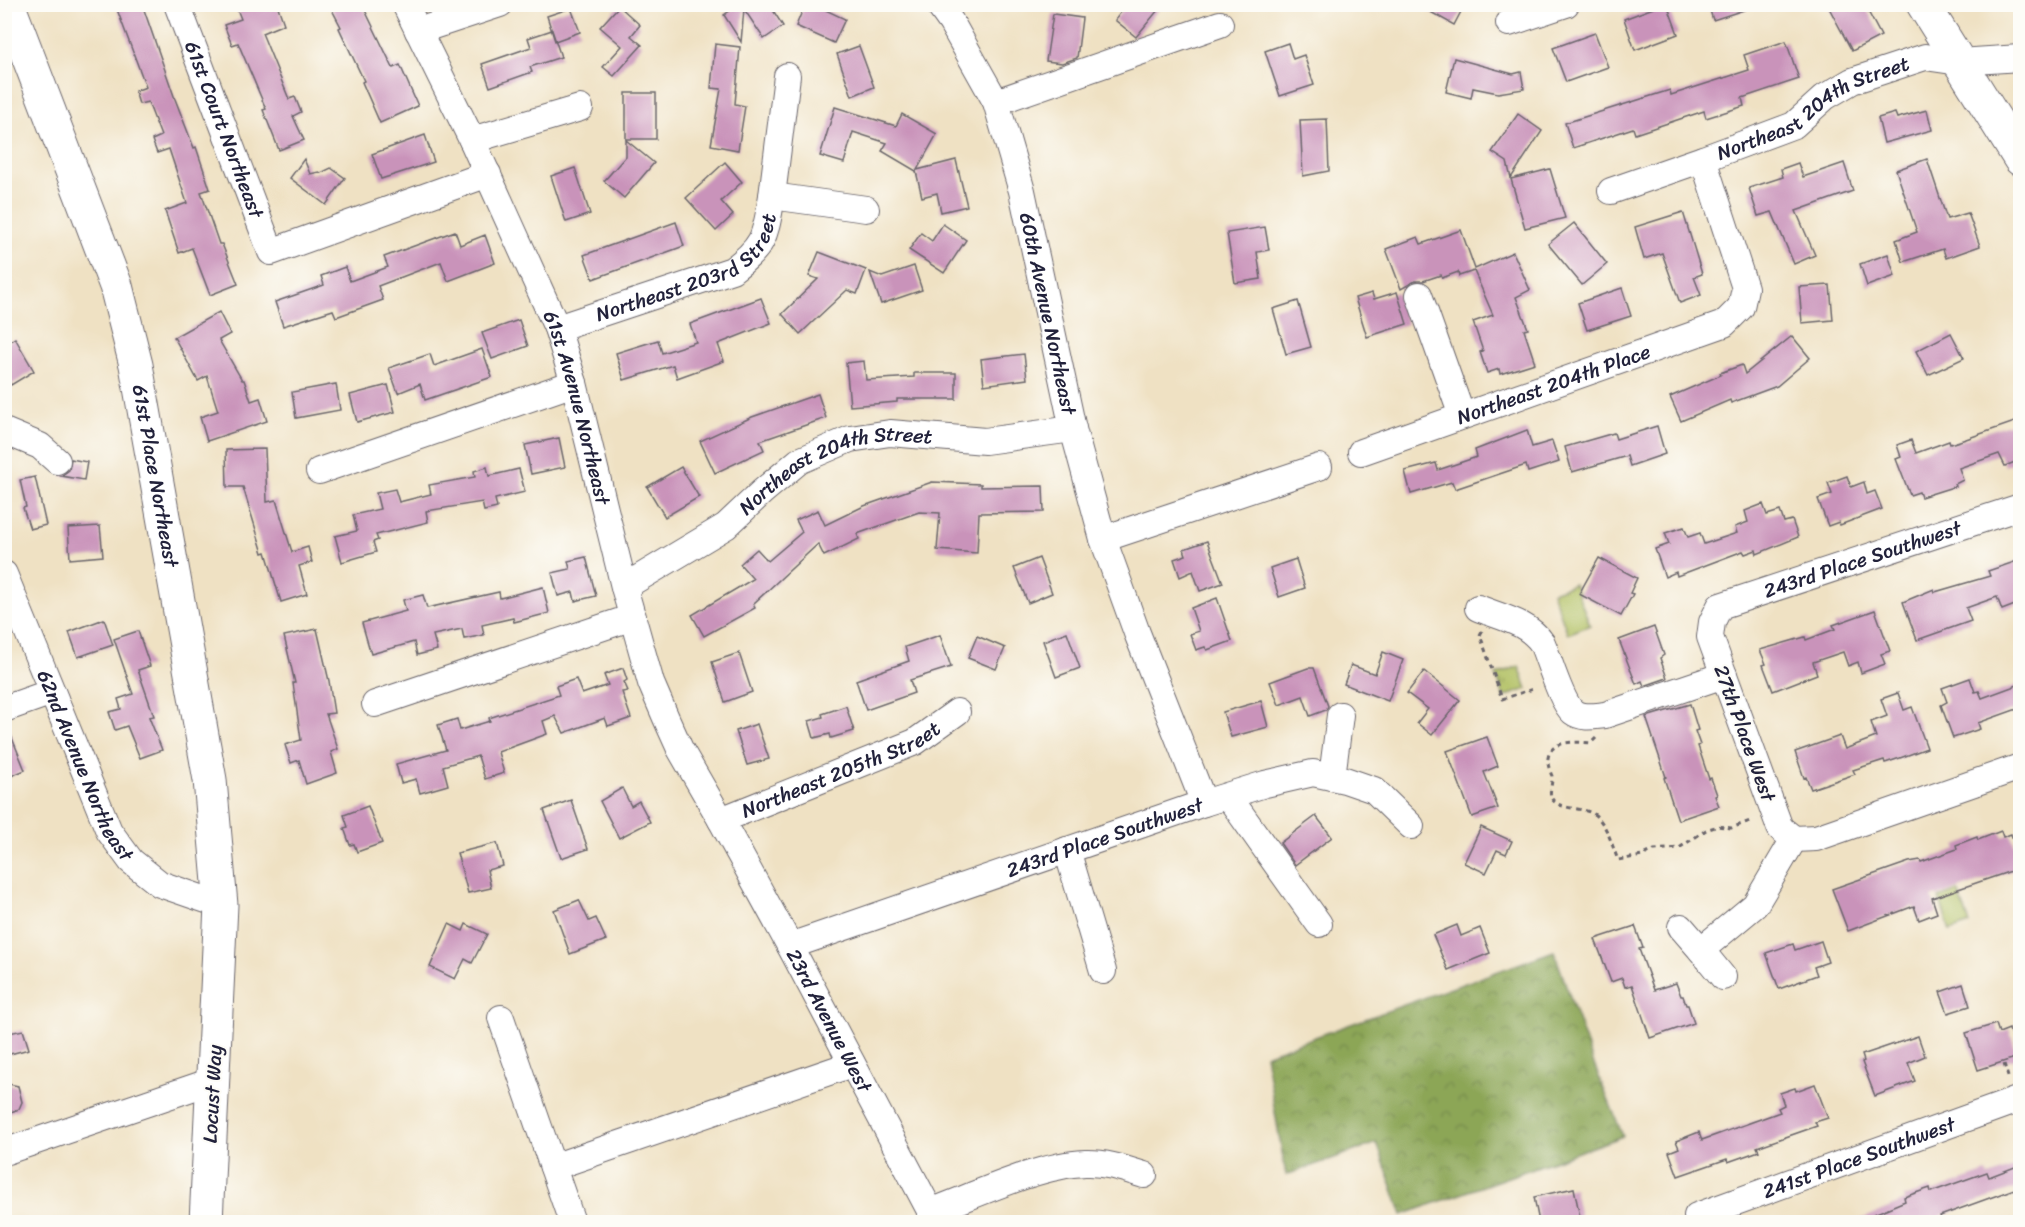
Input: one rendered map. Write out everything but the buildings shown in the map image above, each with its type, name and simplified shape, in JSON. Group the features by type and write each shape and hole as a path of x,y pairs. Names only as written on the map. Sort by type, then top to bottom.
{"main road":[{"name":"61st Place Northeast","path":"8,4 116,286 136,365 210,780 220,905 219,966"},
{"path":"1923,4 2020,159"},
{"name":"Locust Way","path":"206,1222 219,966"}],"street":[{"name":"61st Court Northeast","path":"177,4 271,252 488,174"},
{"name":"61st Avenue Northeast","path":"405,4 488,174 557,328 574,383 624,587 651,683 680,749 721,820"},
{"path":"418,31 500,4"},
{"name":"60th Avenue Northeast","path":"938,4 951,22 996,102 1022,191 1072,429 1103,539 1137,633 1216,799 1318,924"},
{"path":"1509,24 1566,4"},
{"path":"996,102 1220,24"},
{"name":"Northeast 204th Street","path":"1611,191 1794,125 1825,97 1852,81 1925,57 1959,62 2020,58"},
{"path":"772,196 787,76"},
{"path":"472,140 580,108"},
{"name":"Northeast 204th Place","path":"1361,452 1724,324 1741,307 1745,288 1703,159"},
{"name":"Northeast 203rd Street","path":"557,328 732,270 751,256 765,236 772,196 866,209"},
{"path":"1419,295 1462,416"},
{"path":"320,471 574,383"},
{"name":"Northeast 204th Street","path":"624,587 726,526 799,461 850,439 890,433 985,441 1072,429"},
{"path":"4,431 40,446 57,461"},
{"path":"1103,539 1319,467"},
{"name":"243rd Place Southwest","path":"1712,622 1720,606 2020,507"},
{"name":"62nd Avenue Northeast","path":"4,574 109,831 131,861 160,884 220,905"},
{"path":"1484,611 1530,628 1538,636 1564,700 1574,712 1587,717 1605,715 1724,675"},
{"path":"375,704 633,617"},
{"name":"27th Place West","path":"1712,622 1710,637 1780,828 1794,838"},
{"path":"4,709 52,692"},
{"name":"Northeast 205th Street","path":"721,820 915,742 957,712"},
{"path":"1332,777 1340,715"},
{"path":"1701,950 1755,905 1794,838 1816,838 2020,767"},
{"name":"243rd Place Southwest","path":"790,946 1216,799 1313,773 1374,790 1411,826"},
{"name":"23rd Avenue West","path":"721,820 933,1217"},
{"path":"1067,850 1103,971"},
{"path":"1681,927 1722,977"},
{"path":"501,1018 572,1222"},
{"path":"553,1167 852,1064"},
{"path":"4,1152 212,1080"},
{"name":"241st Place Southwest","path":"1697,1216 2020,1099"},
{"path":"933,1217 1046,1169 1086,1163 1113,1166 1144,1175"}],"path":[{"path":"1484,611 1480,635 1503,699 1557,681"},
{"path":"1594,716 1597,737 1591,743 1568,741 1552,749 1548,759 1552,777 1550,793 1552,799 1560,805 1589,811 1596,816 1604,826 1618,860 1642,856 1654,850 1679,848 1706,830 1718,826 1731,828 1753,820"}],"green space":[{"path":"1574,584 1590,625 1568,634 1552,592"},
{"path":"1519,666 1527,689 1504,697 1496,675"},
{"path":"1958,891 1970,924 1950,931 1939,898"},
{"path":"1554,951 1593,1062 1623,1136 1402,1215 1377,1143 1286,1175 1265,1055"}]}
